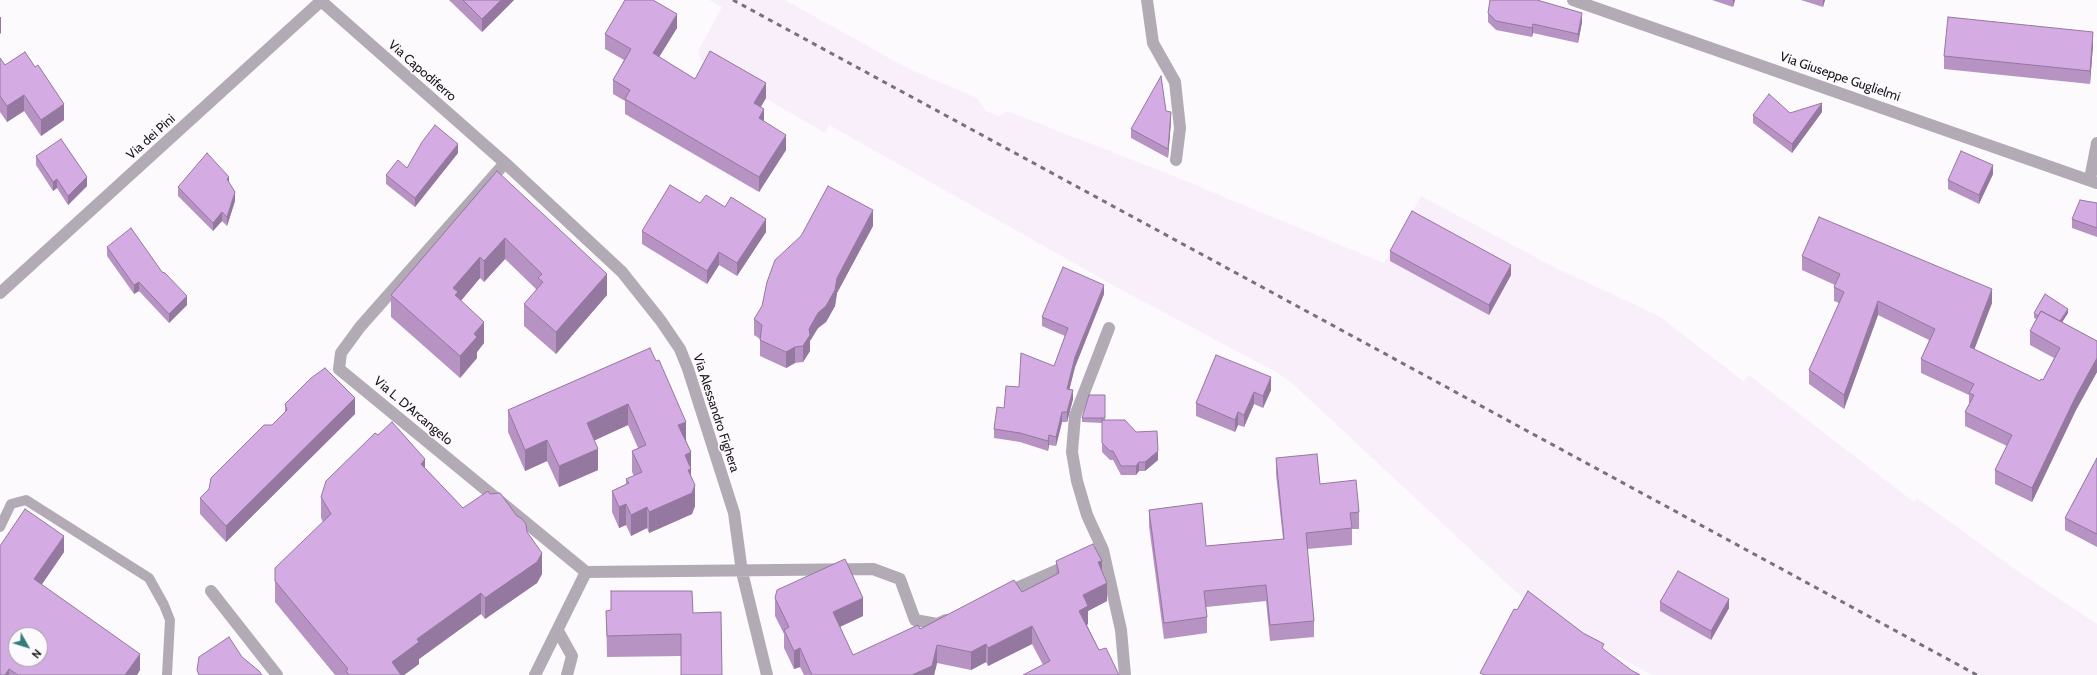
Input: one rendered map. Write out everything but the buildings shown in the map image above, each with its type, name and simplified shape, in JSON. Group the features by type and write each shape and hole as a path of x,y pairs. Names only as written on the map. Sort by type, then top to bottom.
{"street":[{"path":"1147,0 1153,44 1175,82 1180,128 1176,160"},
{"name":"Via Giuseppe Guglielmi","path":"1573,0 1606,5 2094,181"},
{"name":"Via Capodiferro","path":"320,1 505,163"},
{"name":"Via dei Pini","path":"0,293 320,1"},
{"path":"2094,181 2097,143"},
{"name":"Via Alessandro Fighera","path":"505,163 622,272 661,321 680,349 688,369 734,513 742,572 767,675"},
{"name":"Via L. D'Arcangelo","path":"505,163 360,327 341,353 339,369 586,572"},
{"path":"1109,328 1075,416 1072,452 1076,481 1087,515 1102,550 1121,630 1125,675"},
{"path":"995,598 1102,550"},
{"path":"535,675 586,572 742,572 873,569 900,579 915,620 937,624 959,614"},
{"path":"211,591 277,675"},
{"path":"558,631 572,656 567,675"}],"lane":[{"path":"0,527 11,504 26,500 149,578 164,605 170,620 167,675"}],"shaded area":[{"path":"709,0 785,0 909,69 977,98 986,111 1000,116 1007,111 1010,112 1176,177 1384,263 1421,196 1556,268 1659,316 1743,381 1749,375 1914,502 1917,498 2019,572 2097,624 2097,675 1652,675 1574,632 1516,592 1294,385 1278,373 1129,294 829,125 825,133 701,61 698,51 722,7"}],"railway":[{"path":"733,0 1977,675"}]}
